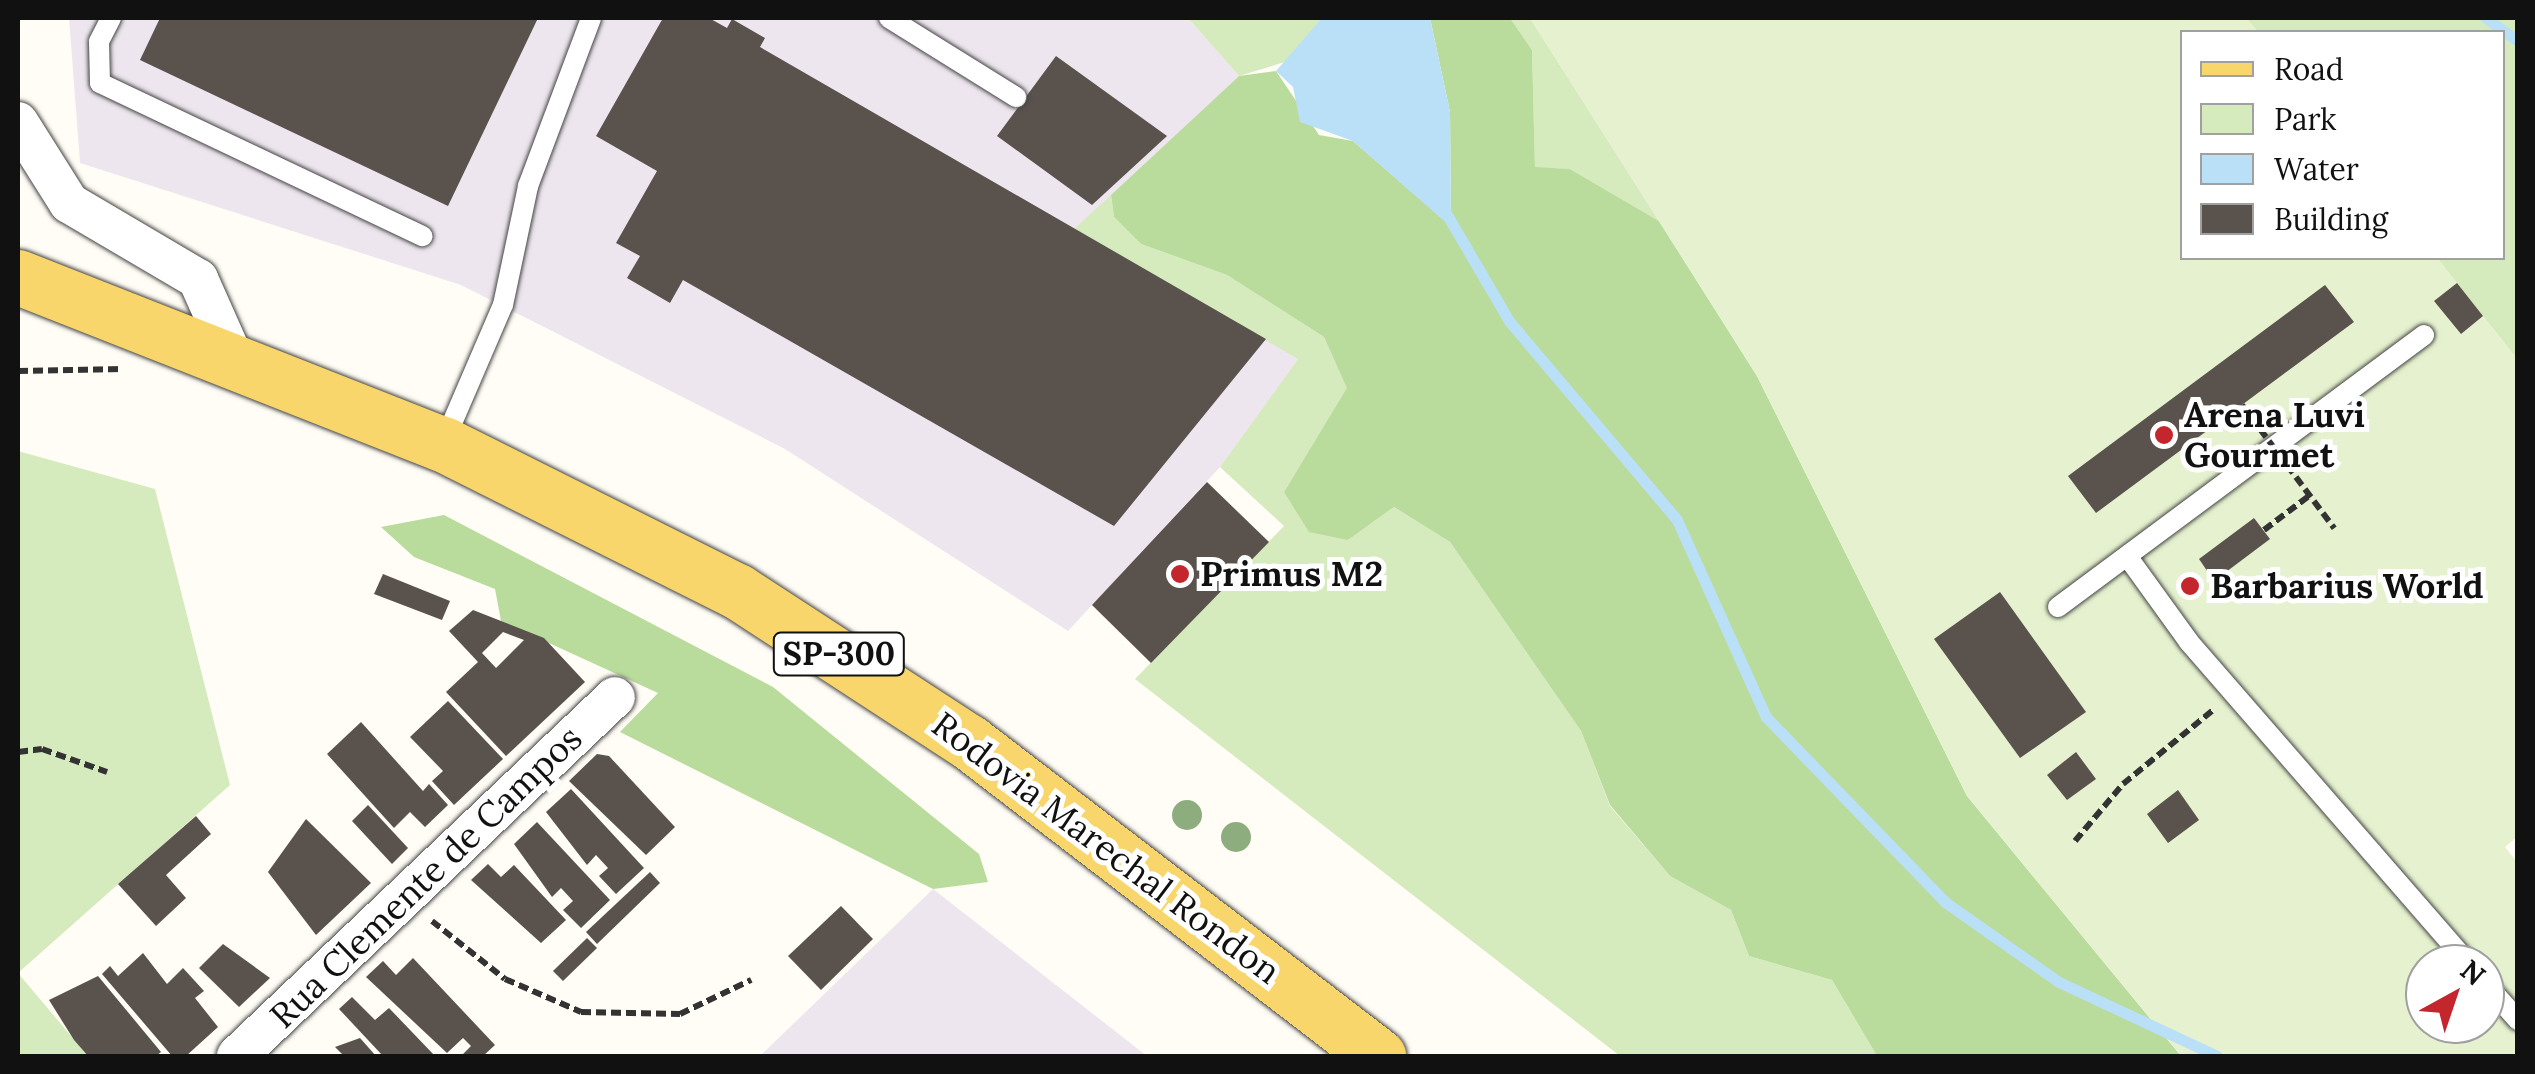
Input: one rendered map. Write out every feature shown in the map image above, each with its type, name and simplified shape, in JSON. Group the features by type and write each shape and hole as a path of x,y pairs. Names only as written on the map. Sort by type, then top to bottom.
{"main road":[{"name":"Rodovia Marechal Rondon","path":"18,277 443,444 656,547 842,656 1040,794 1378,1056"},
{"name":"Rodovia Marechal Rondon","path":"18,316 235,362"}],"street":[{"path":"18,122 69,203 198,279 235,362"},
{"name":"Rua Clemente de Campos","path":"237,1056 615,697"}],"lane":[{"path":"99,18 100,83 422,236"},
{"path":"99,42 111,18"},
{"path":"443,444 503,305 528,186 591,18"},
{"path":"889,18 1016,96"},
{"path":"2058,607 2424,335"},
{"path":"2127,556 2233,693 2452,944"}],"path":[{"path":"18,371 121,374 138,342"},
{"path":"2242,405 2334,528"},
{"path":"2264,530 2310,496"},
{"path":"2075,841 2123,784 2233,693"},
{"path":"18,752 42,749 107,772"},
{"path":"405,897 505,980 581,1012 680,1014 751,980"}],"shaded area":[{"path":"69,18 1188,18 1239,76 1075,229 1299,358 1220,467 1068,631 785,449 461,285 80,163"},
{"path":"933,889 1147,1056 760,1056"}],"green space":[{"path":"1188,18 1430,18 1239,76"},
{"path":"1430,18 1510,18 1532,50 1535,167 1570,169 1659,221 1757,376 1967,796 2181,1056 1877,1056 1832,980 1749,956 1731,910 1670,876 1610,805 1581,731 1450,542 1394,507 1348,540 1309,532 1284,492 1347,388 1324,337 1227,275 1141,244 1114,217 1111,195 1239,76 1276,71 1319,135 1353,141 1451,226 1450,112"},
{"path":"1510,18 1530,18 1659,221 1570,169 1535,168 1532,50"},
{"name":"Barbarius World","path":"1530,18 2246,18 2256,30 2180,30 2180,260 2439,260 2517,359 2518,836 2505,847 2517,862 2517,1056 2181,1056 1967,796 1757,376"},
{"path":"2246,18 2517,18 2517,359 2439,260 2505,260 2505,30 2256,30"},
{"path":"1111,195 1114,217 1141,244 1227,275 1324,337 1348,388 1284,492 1348,540 1394,507 1450,542 1581,731 1610,806 1670,876 1731,910 1749,956 1832,980 1877,1056 1620,1056 1135,679 1284,526 1220,467 1298,359 1074,229"},
{"path":"18,451 155,489 230,785 18,973"},
{"path":"444,515 773,687 979,854 988,882 933,889 620,732 658,693 501,621 495,589 414,557 381,527"},
{"path":"18,973 88,1056 18,1056"}],"water":[{"path":"1322,18 1430,18 1450,112 1451,227 1353,141 1300,122 1293,87 1276,71"}],"building":[{"path":"160,18 538,18 448,206 140,60"},
{"path":"663,18 709,18 727,28 732,19 765,38 760,47 1266,339 1114,526 683,280 670,303 627,278 640,256 616,243 657,171 596,136"},
{"path":"1056,56 1167,136 1092,205 997,136"},
{"path":"2457,283 2483,316 2461,334 2434,301"},
{"path":"2325,285 2354,322 2096,513 2068,476"},
{"name":"Primus M2","path":"1207,482 1269,542 1151,663 1092,605"},
{"path":"2254,518 2270,539 2214,581 2199,559"},
{"path":"383,574 450,601 442,620 374,594"},
{"path":"2000,592 2086,712 2020,758 1934,639"},
{"path":"473,610 544,638 585,682 506,756 446,692 478,662 449,631","holes":["503,632 524,640 496,668 482,653"]},
{"path":"448,701 503,759 454,805 432,781 443,771 410,737"},
{"path":"361,722 423,791 429,784 448,805 425,827 410,812 394,828 327,754"},
{"path":"2076,752 2096,779 2067,800 2047,775"},
{"path":"597,754 609,756 675,827 646,855 569,781"},
{"path":"571,789 644,868 616,894 599,876 608,868 596,855 587,865 546,812"},
{"path":"2178,790 2199,820 2168,843 2147,814"},
{"path":"368,805 408,848 392,864 352,821"},
{"path":"196,816 211,834 166,875 186,898 156,926 118,884"},
{"path":"306,819 371,883 316,935 268,872"},
{"path":"537,822 610,900 581,928 563,910 573,901 561,888 552,897 514,844"},
{"path":"488,864 501,877 514,865 566,920 541,943 471,880"},
{"path":"650,872 660,883 597,944 586,932"},
{"path":"841,906 873,939 821,990 788,956"},
{"path":"587,938 597,948 563,981 553,971"},
{"path":"223,944 270,978 239,1007 199,968"},
{"path":"143,953 167,984 183,968 204,991 195,998 218,1027 186,1056 172,1056 102,974 110,966 118,976"},
{"path":"413,958 495,1045 483,1056 461,1056 471,1046 463,1038 447,1053 366,977 383,961 396,975"},
{"path":"98,976 161,1052 156,1056 88,1056 74,1040 49,1000"},
{"path":"352,997 375,1020 389,1008 435,1056 383,1056 339,1009"},
{"path":"360,1038 376,1056 344,1056 335,1047"}],"waterway":[{"path":"2486,18 2503,30"},
{"path":"2505,32 2518,41"},
{"path":"1446,213 1509,321 1677,520 1766,717 1945,902 2059,982 2217,1056"}],"place":[{"name":"Arena Luvi Gourmet","path":"2164,435"},
{"name":"Primus M2","path":"1180,574"},
{"name":"Barbarius World","path":"2190,586"}]}
